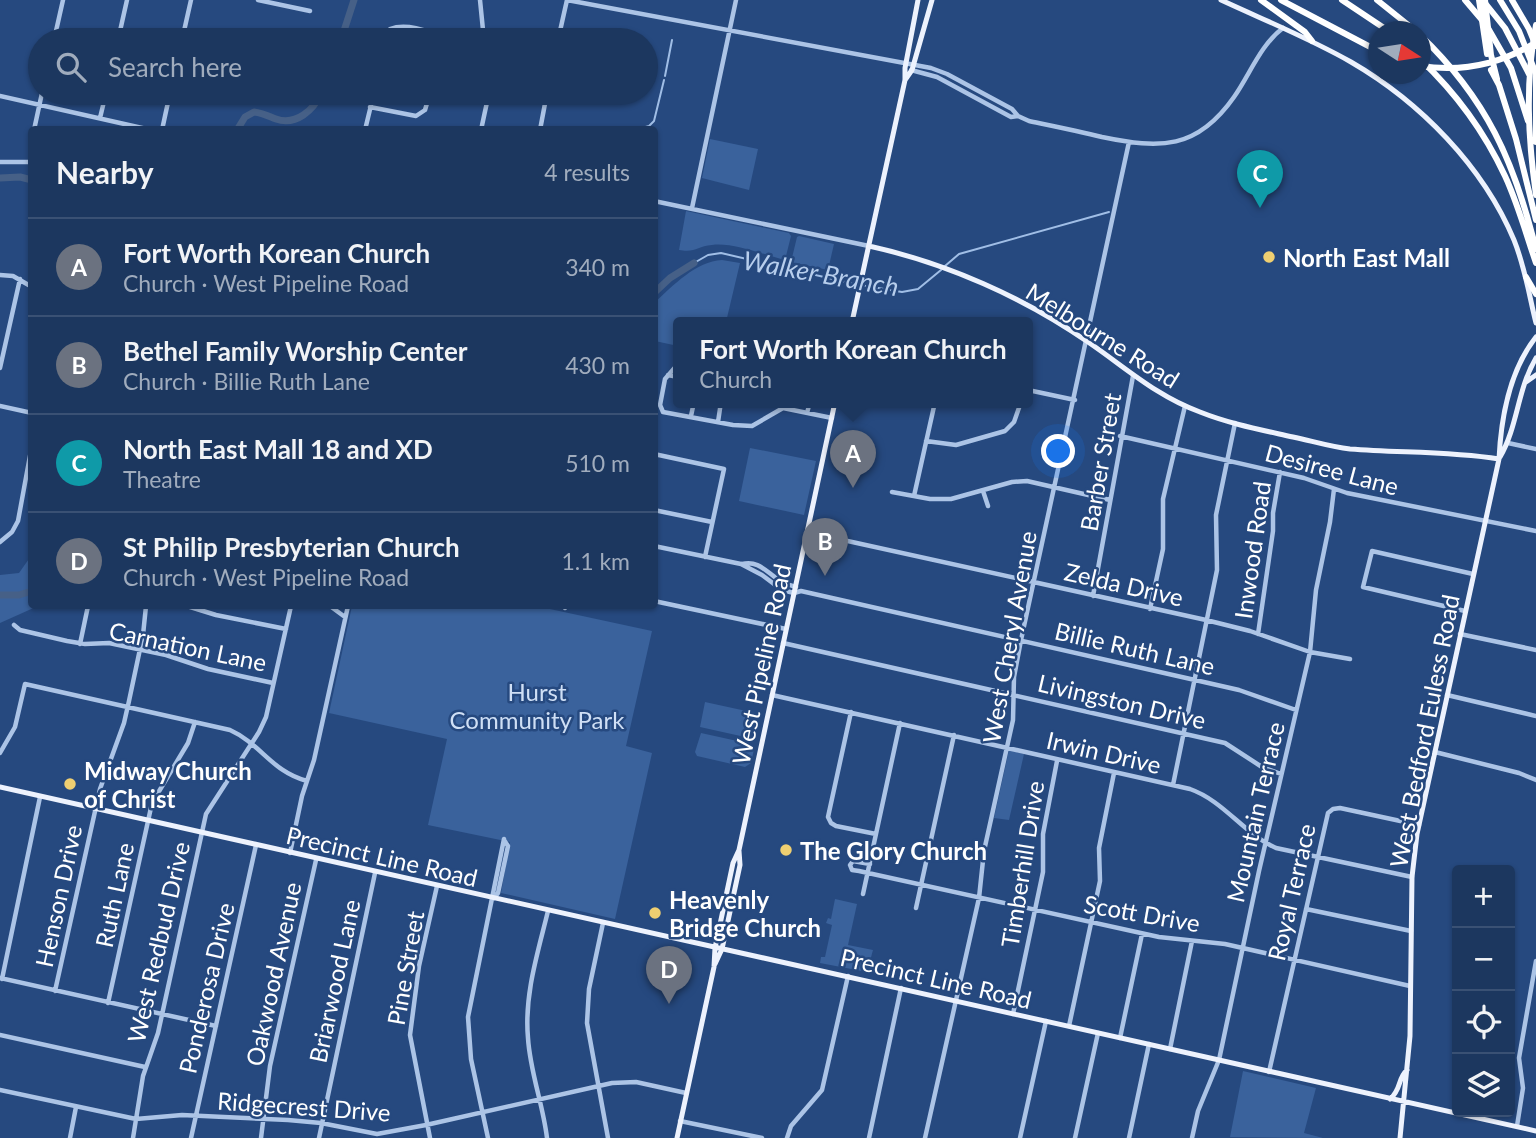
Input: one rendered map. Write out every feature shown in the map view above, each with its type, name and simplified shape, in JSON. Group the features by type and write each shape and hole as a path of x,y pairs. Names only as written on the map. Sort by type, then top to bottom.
{"highway":[{"path":"1261,0 1305,32 1312,41"},
{"path":"1281,0 1368,46"},
{"path":"1342,0 1374,21"},
{"path":"1377,0 1404,21"},
{"path":"1465,0 1505,55 1536,143"},
{"path":"1482,0 1491,55 1524,166 1536,220"},
{"path":"1482,0 1505,28 1536,92"},
{"path":"1500,0 1519,31 1536,75 1536,143"},
{"path":"1431,67 1447,69 1474,66 1505,58 1536,44 1512,0"},
{"path":"1536,25 1528,100 1536,195"},
{"path":"1431,45 1470,92 1499,140 1521,192 1536,249"},
{"path":"1431,71 1458,100 1494,156 1514,198 1536,262"},
{"path":"1526,277 1536,294"}],"main road":[{"path":"853,317 905,80 905,66 918,0"},
{"path":"905,80 913,67 932,0"},
{"path":"1220,0 1312,41 1353,63 1414,108 1456,148 1505,221 1526,277 1536,323"},
{"name":"Melbourne Road","path":"869,246 951,271 1005,295 1087,341 1133,376 1185,406 1235,423 1348,449 1464,454 1499,459"},
{"name":"West Bedford Euless Road","path":"1400,1138 1407,1070 1412,877 1419,825 1486,522 1514,377 1524,354 1536,337"},
{"name":"West Bedford Euless Road","path":"1499,459 1508,443 1521,387 1536,358"},
{"path":"1521,387 1536,375"},
{"name":"West Pipeline Road","path":"677,1138 714,967 715,947 733,863 739,850 786,629 797,590 834,408"},
{"name":"Precinct Line Road","path":"0,787 316,860 848,975 955,1002 1536,1131"},
{"name":"West Pipeline Road","path":"714,967 722,949 740,865 739,850"},
{"path":"1390,1099 1398,1092 1401,1075 1407,1070"}],"street":[{"path":"57,28 63,0"},
{"path":"121,28 127,0"},
{"path":"185,28 191,0"},
{"path":"258,0 310,11"},
{"path":"480,0 483,28"},
{"path":"561,28 567,0 894,63 937,77 1011,117 1018,116 1061,128 1152,145 1177,142 1206,128 1231,101 1272,37 1283,28"},
{"path":"692,208 736,0"},
{"path":"1265,20 1270,26 1272,37"},
{"path":"393,28 410,28"},
{"path":"0,96 28,102"},
{"path":"35,126 40,105"},
{"path":"44,105 134,126"},
{"path":"100,118 103,105"},
{"path":"163,126 167,105"},
{"path":"366,126 370,107 416,116 425,110 426,105"},
{"path":"482,126 486,105"},
{"path":"541,126 545,105"},
{"name":"West Cheryl Avenue","path":"925,1138 979,898 984,851 1013,720 1015,671 1021,640 1129,142"},
{"path":"0,162 28,162"},
{"name":"Melbourne Road","path":"658,202 869,246"},
{"path":"0,275 20,279 28,285"},
{"path":"0,368 20,279"},
{"path":"673,370 668,375 660,408 663,412 752,426 783,408 832,418"},
{"path":"668,375 673,376"},
{"name":"Barber Street","path":"1093,596 1133,376"},
{"path":"1033,391 1075,400"},
{"path":"0,406 28,412"},
{"path":"1150,609 1163,549 1162,508 1185,406"},
{"path":"691,416 693,408"},
{"path":"718,422 720,408"},
{"path":"807,413 808,408"},
{"path":"914,496 934,408"},
{"path":"926,441 956,445 1004,431 1014,422 1019,408"},
{"path":"1173,785 1219,558 1216,515 1235,423"},
{"name":"Desiree Lane","path":"1120,436 1313,480 1334,489 1431,512 1536,531"},
{"path":"1508,443 1536,449"},
{"path":"658,455 724,469 705,557"},
{"path":"0,541 12,532 18,521 28,467"},
{"name":"Inwood Road","path":"1258,634 1280,472"},
{"path":"892,492 940,500 1019,481 1110,500"},
{"name":"Mountain Terrace","path":"1192,1138 1198,1111 1219,1060 1310,652 1316,590 1334,489"},
{"path":"983,491 988,506"},
{"path":"658,511 712,522"},
{"name":"Zelda Drive","path":"807,534 1206,620 1310,652 1350,659"},
{"name":"Billie Ruth Lane","path":"658,547 741,564 755,563 770,577"},
{"path":"1465,611 1363,587 1372,551 1473,574"},
{"path":"753,570 755,563"},
{"name":"Billie Ruth Lane","path":"741,564 797,590 1195,680 1296,710"},
{"path":"658,602 786,629"},
{"path":"80,644 87,609"},
{"name":"Henson Drive","path":"55,991 94,808 128,708 141,649 146,609"},
{"path":"197,609 286,629"},
{"name":"West Redbud Drive","path":"133,1138 145,1067 154,1048 201,832 210,804 266,717 290,609"},
{"path":"334,609 345,617"},
{"name":"Oakwood Avenue","path":"290,854 347,609"},
{"name":"Carnation Lane","path":"14,625 20,630 80,644 104,642 141,649 208,669 274,683"},
{"path":"1461,634 1536,650"},
{"name":"Livingston Drive","path":"783,643 1184,733 1231,746 1262,767 1281,774"},
{"path":"0,753 15,727 25,684 230,730 251,743 287,775 307,781"},
{"name":"Irwin Drive","path":"772,695 1173,785 1206,796 1276,848 1412,877"},
{"path":"1447,695 1536,716"},
{"path":"851,712 828,817 833,824 876,834"},
{"name":"Ruth Lane","path":"108,1003 148,820 156,796 188,743 195,722"},
{"path":"863,894 900,723"},
{"path":"916,908 954,735"},
{"path":"1435,752 1519,773 1536,780"},
{"name":"Timberhill Drive","path":"1013,1014 1044,872 1043,834 1057,761"},
{"path":"1069,1026 1100,881 1099,848 1115,773"},
{"path":"40,797 1,978 216,1026"},
{"name":"Royal Terrace","path":"1269,1072 1326,817 1336,808 1419,825"},
{"path":"488,1138 471,1059 468,1017 471,990 493,899 492,892 503,839 508,846 498,893 493,899"},
{"name":"Ponderosa Drive","path":"191,1138 256,845"},
{"name":"Oakwood Avenue","path":"261,1138 270,1066 316,860"},
{"path":"867,873 852,870 850,865 853,861 870,864"},
{"name":"Briarwood Lane","path":"319,1138 375,873"},
{"name":"Scott Drive","path":"867,873 1142,934 1243,948 1410,986"},
{"name":"Pine Street","path":"430,1138 410,1035 415,987 437,886"},
{"path":"1306,909 1411,931"},
{"path":"547,1138 529,1047 527,1019 531,984 548,911"},
{"path":"603,923 587,1007 588,1033 608,1138"},
{"path":"1120,1038 1142,934"},
{"path":"1170,1049 1192,941"},
{"path":"1517,1126 1523,1088 1519,1058 1536,961"},
{"path":"787,1138 797,1118 822,1090 848,975"},
{"path":"869,1138 901,988"},
{"path":"1020,1138 1046,1021"},
{"path":"1074,1138 1098,1032"},
{"path":"0,1035 145,1067"},
{"path":"1129,1138 1149,1044"},
{"name":"Ridgecrest Drive","path":"0,1090 136,1119 196,1115 321,1123 382,1136 599,1086 630,1082 687,1093"},
{"path":"70,1138 76,1107"},
{"path":"680,1121 762,1138"},
{"path":"388,1138 394,1132"}],"green space":[{"path":"710,139 758,149 749,190 702,178"},
{"path":"686,211 789,233 791,236 785,260 729,245 679,250"},
{"path":"799,236 834,244 828,270 791,262"},
{"path":"712,261 740,263 727,317 673,317 673,345 658,342 658,299 677,282"},
{"path":"750,448 816,461 804,515 739,501"},
{"path":"28,560 28,609 31,609 0,623 0,575 19,573"},
{"name":"Hurst Community Park","path":"351,609 550,609 652,631 626,746 652,753 615,919 501,893 510,842 428,825 447,739 329,713"},
{"path":"705,702 760,714 754,739 700,727"},
{"path":"701,733 751,744 754,749 751,763 745,767 697,756 695,752"},
{"path":"1009,750 1024,754 1009,820 994,818"},
{"path":"835,899 857,904 848,945 873,950 867,972 820,963 821,957 825,957 832,925 826,923 828,918 831,919"},
{"path":"1243,1071 1316,1088 1304,1133 1323,1138 1230,1137"}],"waterway":[{"path":"345,28 354,0"},
{"path":"665,76 672,40"},
{"path":"658,105 664,80"},
{"path":"239,126 245,117 254,112 283,121 303,115 314,105"},
{"path":"649,126 654,121 658,105"},
{"path":"0,178 28,179"},
{"name":"Walker Branch","path":"945,266 959,254 1109,212"},
{"name":"Walker Branch","path":"694,263 708,255 721,253 854,284 902,292 918,289 941,270"},
{"name":"Walker Branch","path":"658,289 694,263"},
{"name":"Walker Branch","path":"0,595 28,592"}],"place":[{"name":"North East Mall 18 and XD","path":"1260,208"},
{"name":"North East Mall","path":"1269,257"},
{"name":"Fort Worth Korean Church","path":"853,488"},
{"name":"Bethel Family Worship Center","path":"825,576"},
{"name":"Midway Church of Christ","path":"70,784"},
{"name":"The Glory Church","path":"786,850"},
{"name":"Heavenly Bridge Church","path":"655,913"},
{"name":"St Philip Presbyterian Church","path":"669,1004"}]}
